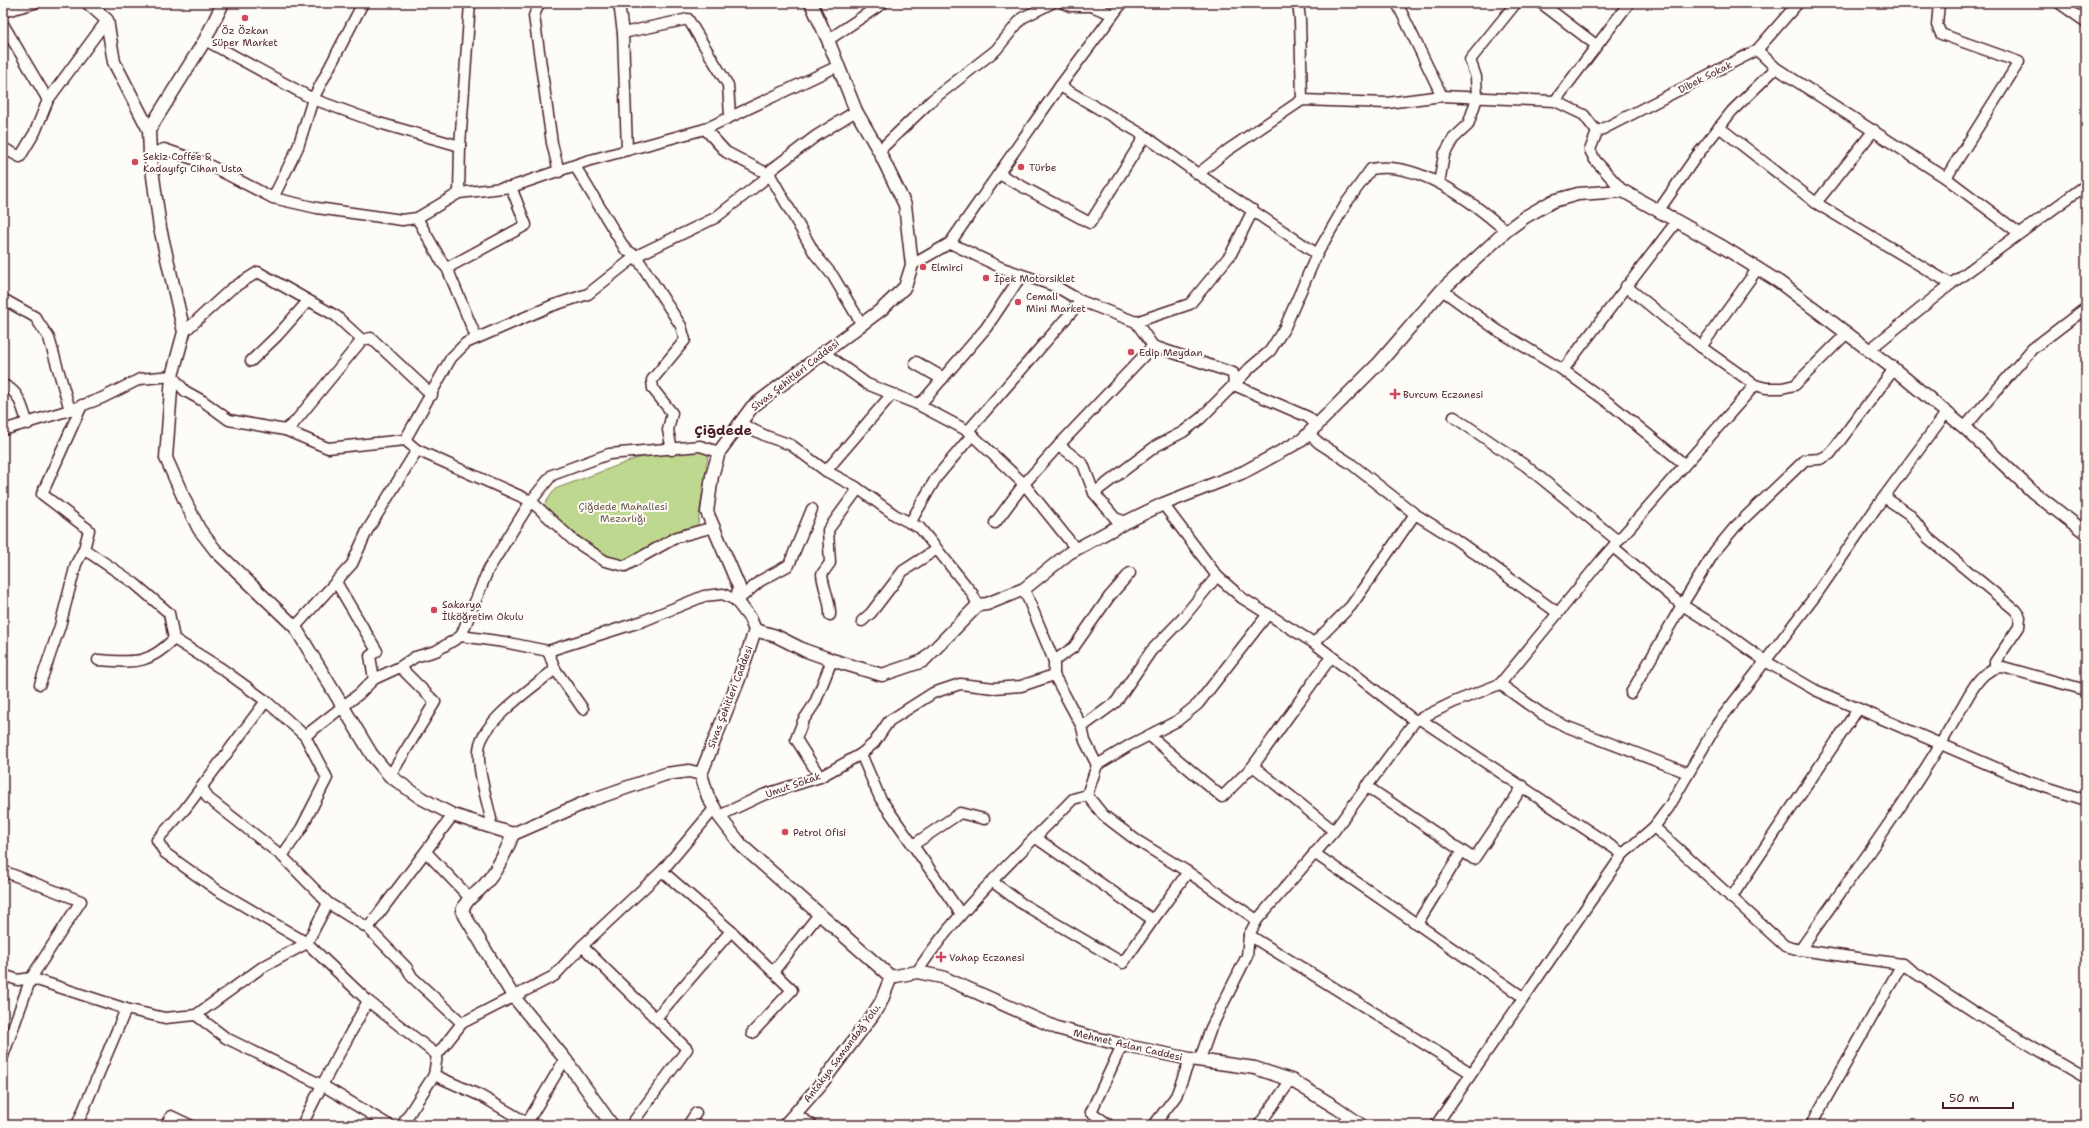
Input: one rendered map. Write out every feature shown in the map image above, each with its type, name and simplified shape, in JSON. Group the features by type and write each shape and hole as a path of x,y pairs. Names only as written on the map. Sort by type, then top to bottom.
{"street":[{"path":"3,12 34,3"},
{"path":"88,3 107,20 114,62 149,130 150,154 160,228 184,332 172,376 166,458 175,481 200,529 216,551 295,627 372,755 390,776 421,798 453,815 513,834 591,800 666,774 689,772 701,774 708,797 716,812 742,846 891,977"},
{"path":"149,130 205,40 223,3"},
{"path":"273,198 298,146 313,99 363,3"},
{"path":"459,193 460,146 470,3"},
{"path":"539,3 534,16 552,143 559,172"},
{"path":"619,3 623,33 627,150"},
{"name":"Sivas Şehitleri Caddesi","path":"737,601 739,587 707,512 712,476 719,452 752,407 861,323 882,309 905,287 912,265 904,204 879,151 856,111 828,40 811,3"},
{"path":"828,40 883,3"},
{"path":"879,151 932,100 996,50 1022,18 1052,3"},
{"path":"1063,3 1070,6 1091,6 1112,14"},
{"path":"912,265 950,243 1060,86 1112,14 1122,3"},
{"path":"1298,3 1300,20 1302,100"},
{"path":"1439,183 1444,155 1453,139 1468,125 1477,98 1476,77 1470,60 1516,3"},
{"path":"1541,3 1596,45"},
{"path":"1555,101 1629,3"},
{"name":"Dibek Sokak","path":"1597,132 1757,50 1798,3"},
{"path":"1939,3 1937,25 1942,34 2019,62 1946,178"},
{"path":"2059,3 2086,22"},
{"path":"1399,4 1442,96"},
{"path":"623,33 688,19 728,85 730,116"},
{"path":"3,148 20,157 35,132 48,100 107,20"},
{"path":"3,24 48,100"},
{"path":"205,40 313,99 379,123 460,146"},
{"path":"1757,50 1776,68 1946,178 2019,232"},
{"path":"150,154 164,149 205,163 273,198 317,208 402,220 417,218 459,193 511,187 627,150 705,129 730,116 770,100 838,66"},
{"path":"1659,210 1695,158 1732,111 1776,68"},
{"path":"1060,86 1145,136 1198,174 1317,254"},
{"path":"1198,174 1228,150 1302,100 1387,102 1442,96 1555,101 1584,115 1597,132 1590,150 1595,160 1623,191 1659,210 1758,268 1894,369 1964,428 2034,492 2086,533"},
{"path":"405,440 432,395 451,358 466,343 551,306 588,294 636,256 715,218 770,175 771,170 816,136 856,111"},
{"path":"1719,127 1816,203 1952,284"},
{"path":"705,129 726,152 770,175 815,254 832,276 861,323"},
{"path":"1816,203 1874,130"},
{"path":"999,174 1090,223 1145,136"},
{"path":"575,166 625,249 636,256 681,326 685,340 652,380 652,389 672,413 668,430 672,450"},
{"path":"1094,493 1156,446 1183,432 1202,418 1270,351 1286,327 1317,254 1347,202 1371,169 1380,167 1412,172 1439,183 1482,210 1506,231"},
{"path":"1868,351 2019,232 2086,185"},
{"path":"447,268 526,225 511,187"},
{"path":"461,636 504,642 548,651 643,622 704,596 723,594 737,601 750,618 755,630 776,636 832,660 882,675 907,668 923,661 978,605 987,604 1024,589 1076,549 1126,522 1163,504 1244,472 1302,440 1318,426 1380,362 1442,290 1506,231 1553,201 1578,194 1623,191"},
{"path":"1136,322 1190,304 1231,254 1253,210"},
{"path":"417,218 443,264 447,268 476,338"},
{"path":"1563,370 1677,221"},
{"path":"950,243 1022,276 1055,286 1081,301 1136,322 1153,346 1233,373 1234,385"},
{"path":"1701,347 1758,268"},
{"path":"184,332 231,289 258,272 336,316 362,340"},
{"path":"917,404 924,400 986,328 1022,276"},
{"path":"1626,286 1701,347 1754,385 1766,388 1782,388 1795,385 1846,334"},
{"path":"1442,290 1497,330 1563,370 1613,406 1684,464"},
{"path":"3,299 35,317 49,338 70,410"},
{"path":"251,361 277,336 308,301"},
{"path":"910,522 936,478 970,433 1081,301"},
{"path":"1964,428 2032,349 2086,308"},
{"path":"285,430 294,423 362,340 371,338 432,395"},
{"path":"995,523 1024,484 1153,346"},
{"path":"823,352 867,384 917,404 970,433 1024,484 1076,549"},
{"path":"916,363 942,378"},
{"path":"1631,693 1715,551 1735,526 1805,460 1820,459 1830,454 1894,369"},
{"path":"3,430 28,424 70,410 140,380 172,376"},
{"path":"172,376 184,391 203,400 229,420 285,430 328,448 405,440 417,450 530,501 573,540 605,561 625,566 677,537 714,527"},
{"path":"1234,385 1308,417 1318,426"},
{"path":"1154,1125 1176,1096 1211,1028 1247,956 1249,935 1257,920 1334,831 1366,786 1417,720 1454,702 1500,684 1616,544 1754,385"},
{"path":"3,386 9,387 18,396 28,424"},
{"path":"826,471 892,394"},
{"path":"40,684 60,626 76,564 84,549 89,530 42,494 82,405"},
{"path":"1436,1125 1623,854 1654,827 1669,807 1717,724 1816,595 1884,497 1946,413"},
{"path":"1454,417 1526,466 1616,544 1682,605 1719,628 1764,661 1815,690 1941,745 2029,782 2086,800"},
{"path":"739,423 791,445 826,471 858,489 895,515 920,528 972,593 978,605"},
{"path":"1309,434 1319,443 1350,463 1415,514 1455,539 1558,613"},
{"path":"1059,445 1083,464 1094,493 1115,518 1126,522"},
{"path":"305,736 359,694 374,680 400,667 415,657 436,651 461,636 488,570 530,501 552,475 609,454 672,450 700,446 719,452"},
{"path":"295,627 352,564 367,531 417,450"},
{"path":"830,615 831,607 823,587 822,574 830,563 828,530 858,489"},
{"path":"1884,497 1909,514 1928,538 2015,610 2020,617 2019,627 1995,662 1995,667"},
{"path":"1163,504 1217,576 1242,598 1314,643 1417,720 1523,786 1623,854"},
{"path":"737,601 760,581 789,565 812,509"},
{"path":"1314,643 1351,606 1415,514"},
{"path":"84,549 134,583 169,613 174,639 222,669 266,701 305,736 327,778 301,829 282,856"},
{"path":"862,621 871,612 903,571 937,549"},
{"path":"1054,660 1074,647 1109,597 1130,573"},
{"path":"1082,727 1116,702 1151,651 1182,619 1217,576"},
{"path":"336,582 377,651 370,656 374,680"},
{"path":"1024,589 1054,660 1054,675 1082,727 1085,741 1097,765"},
{"path":"1087,796 1097,765 1130,745 1177,721 1198,704 1268,614"},
{"name":"Sivas Şehitleri Caddesi","path":"701,774 739,679 755,630"},
{"path":"98,660 139,662 162,651 174,639"},
{"path":"548,651 555,669 583,709"},
{"path":"1150,736 1222,797 1253,766 1331,657"},
{"path":"820,777 796,739 803,722 815,703 832,660"},
{"path":"390,776 435,702 400,667"},
{"path":"1800,950 1941,745 1969,694 1988,670 1995,667 2003,667 2034,674 2086,690"},
{"path":"489,827 491,819 480,769 480,744 494,719 555,669"},
{"name":"Umut Sokak","path":"462,1023 554,976 582,946 662,871 716,812 820,777 861,754 874,743 889,721 933,693 960,684 994,688 1021,686 1054,675"},
{"path":"1500,684 1542,714 1565,726 1688,774"},
{"path":"266,701 202,787 157,840 165,853 217,890 306,943 368,1001 437,1055"},
{"path":"1732,898 1858,709"},
{"path":"861,754 880,798 961,914"},
{"path":"1253,766 1334,831"},
{"path":"1366,786 1474,859 1523,786"},
{"path":"202,787 208,798 282,856 328,903 368,928 407,968 412,977 462,1023 437,1055 434,1075 402,1125"},
{"path":"917,972 931,951 961,914 1073,799 1087,796"},
{"path":"1087,796 1103,815 1136,840 1188,872 1257,920"},
{"path":"913,845 960,814 984,819"},
{"path":"368,928 453,815"},
{"path":"1654,827 1785,946 1800,950 1902,964 1979,1015 2086,1078"},
{"path":"513,834 503,858 486,884 465,903 462,911 513,996 566,1059 612,1125"},
{"path":"1036,838 1153,920"},
{"path":"1417,924 1462,851"},
{"path":"426,852 470,898"},
{"path":"1314,853 1523,997"},
{"path":"3,871 81,901 31,978 3,1056"},
{"path":"662,871 731,931 792,990 752,1033"},
{"path":"993,882 1021,903 1124,963 1188,872"},
{"path":"3,975 18,980 31,978 126,1009 165,1018 196,1014 261,968 306,943 328,903"},
{"path":"773,972 820,913"},
{"path":"656,1018 731,931"},
{"path":"1249,935 1471,1073"},
{"path":"582,946 687,1049 631,1125"},
{"path":"1811,1125 1902,964"},
{"name":"Mehmet Aslan Caddesi","path":"891,977 917,972 942,977 1057,1028 1122,1045 1195,1059 1255,1068 1291,1080 1337,1108 1361,1125"},
{"name":"Antakya Samandağ Yolu.","path":"785,1125 821,1084 872,1016 881,1002 891,977"},
{"path":"302,1125 368,1001"},
{"path":"77,1125 126,1009"},
{"path":"196,1014 226,1038 322,1085 389,1125"},
{"path":"1109,1125 1091,1112 1122,1045"},
{"path":"434,1075 481,1096 529,1124 566,1059"},
{"path":"1259,1125 1291,1080"},
{"path":"688,1125 696,1113"},
{"path":"795,1114 812,1125"},
{"path":"166,1125 171,1116 190,1125"}],"green space":[{"name":"Çiğdede Mahallesi Mezarlığı","path":"709,449 696,537 681,537 672,539 633,557 618,559 596,549 542,508 555,489 635,459 672,450"}],"place":[{"name":"Öz Özkan Süper Market","path":"245,18"},
{"name":"Sekiz Coffee & Kadayıfçı Cihan Usta","path":"135,162"},
{"name":"Türbe","path":"1021,167"},
{"name":"Elmirci","path":"923,267"},
{"name":"İpek Motorsiklet","path":"986,278"},
{"name":"Cemali Mini Market","path":"1018,302"},
{"name":"Edip Meydan","path":"1131,352"},
{"name":"Burcum Eczanesi","path":"1395,394"},
{"name":"Sakarya İlköğretim Okulu","path":"434,610"},
{"name":"Petrol Ofisi","path":"785,832"},
{"name":"Vahap Eczanesi","path":"941,957"}],"district":[{"name":"Çiğdede","path":"723,430"}]}
